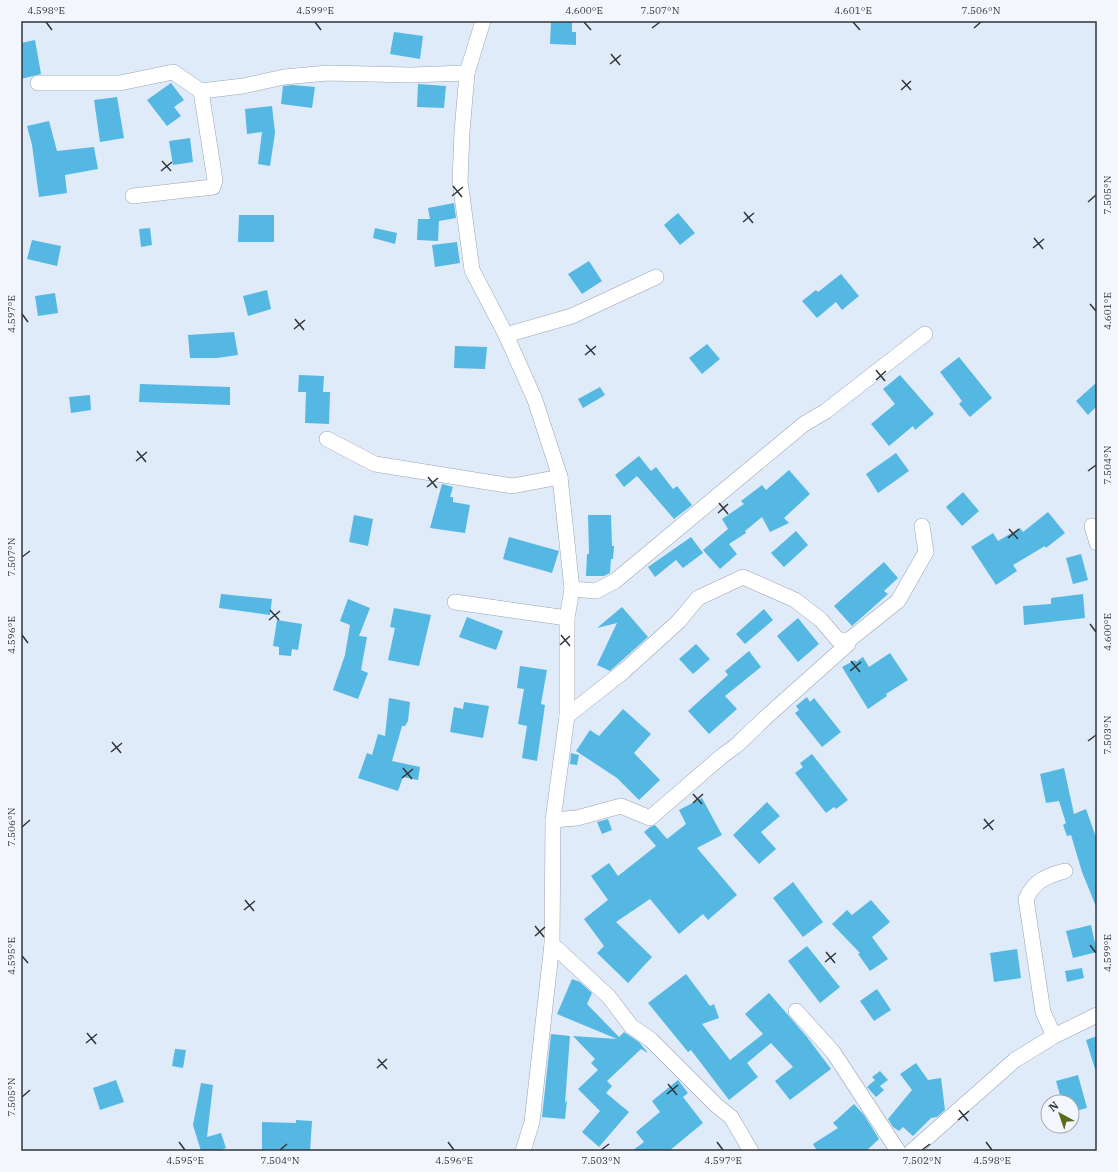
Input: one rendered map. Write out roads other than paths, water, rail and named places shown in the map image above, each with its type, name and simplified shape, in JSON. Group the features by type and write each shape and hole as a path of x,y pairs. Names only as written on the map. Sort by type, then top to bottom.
{"street":[{"path":"483,21 468,73 462,132 460,181 472,270 506,335 534,400 560,477 572,589 567,618 567,716 553,820 552,944 532,1122 523,1151"},
{"path":"38,83 120,83 173,72 201,91 243,86 284,77 328,73 410,75 468,73"},
{"path":"133,196 213,187 215,180 201,91"},
{"path":"506,335 572,316 656,277"},
{"path":"572,589 596,591 615,581 804,424 826,411 925,334"},
{"path":"327,439 375,464 512,486 560,477"},
{"path":"553,820 577,818 621,806 650,818 722,756 737,745 848,644 849,640 898,601 926,552 922,526"},
{"path":"1092,526 1097,543"},
{"path":"567,716 624,671 679,621 698,598 743,577 795,600 821,620 838,640 849,640"},
{"path":"455,602 567,618"},
{"path":"1054,1036 1043,1012 1026,899 1031,887 1049,875 1064,871"},
{"path":"552,944 610,997 630,1026 651,1040 716,1105 731,1117 752,1151"},
{"path":"796,1011 833,1052 898,1151"},
{"path":"912,1151 1015,1060 1054,1036 1097,1015"}]}
